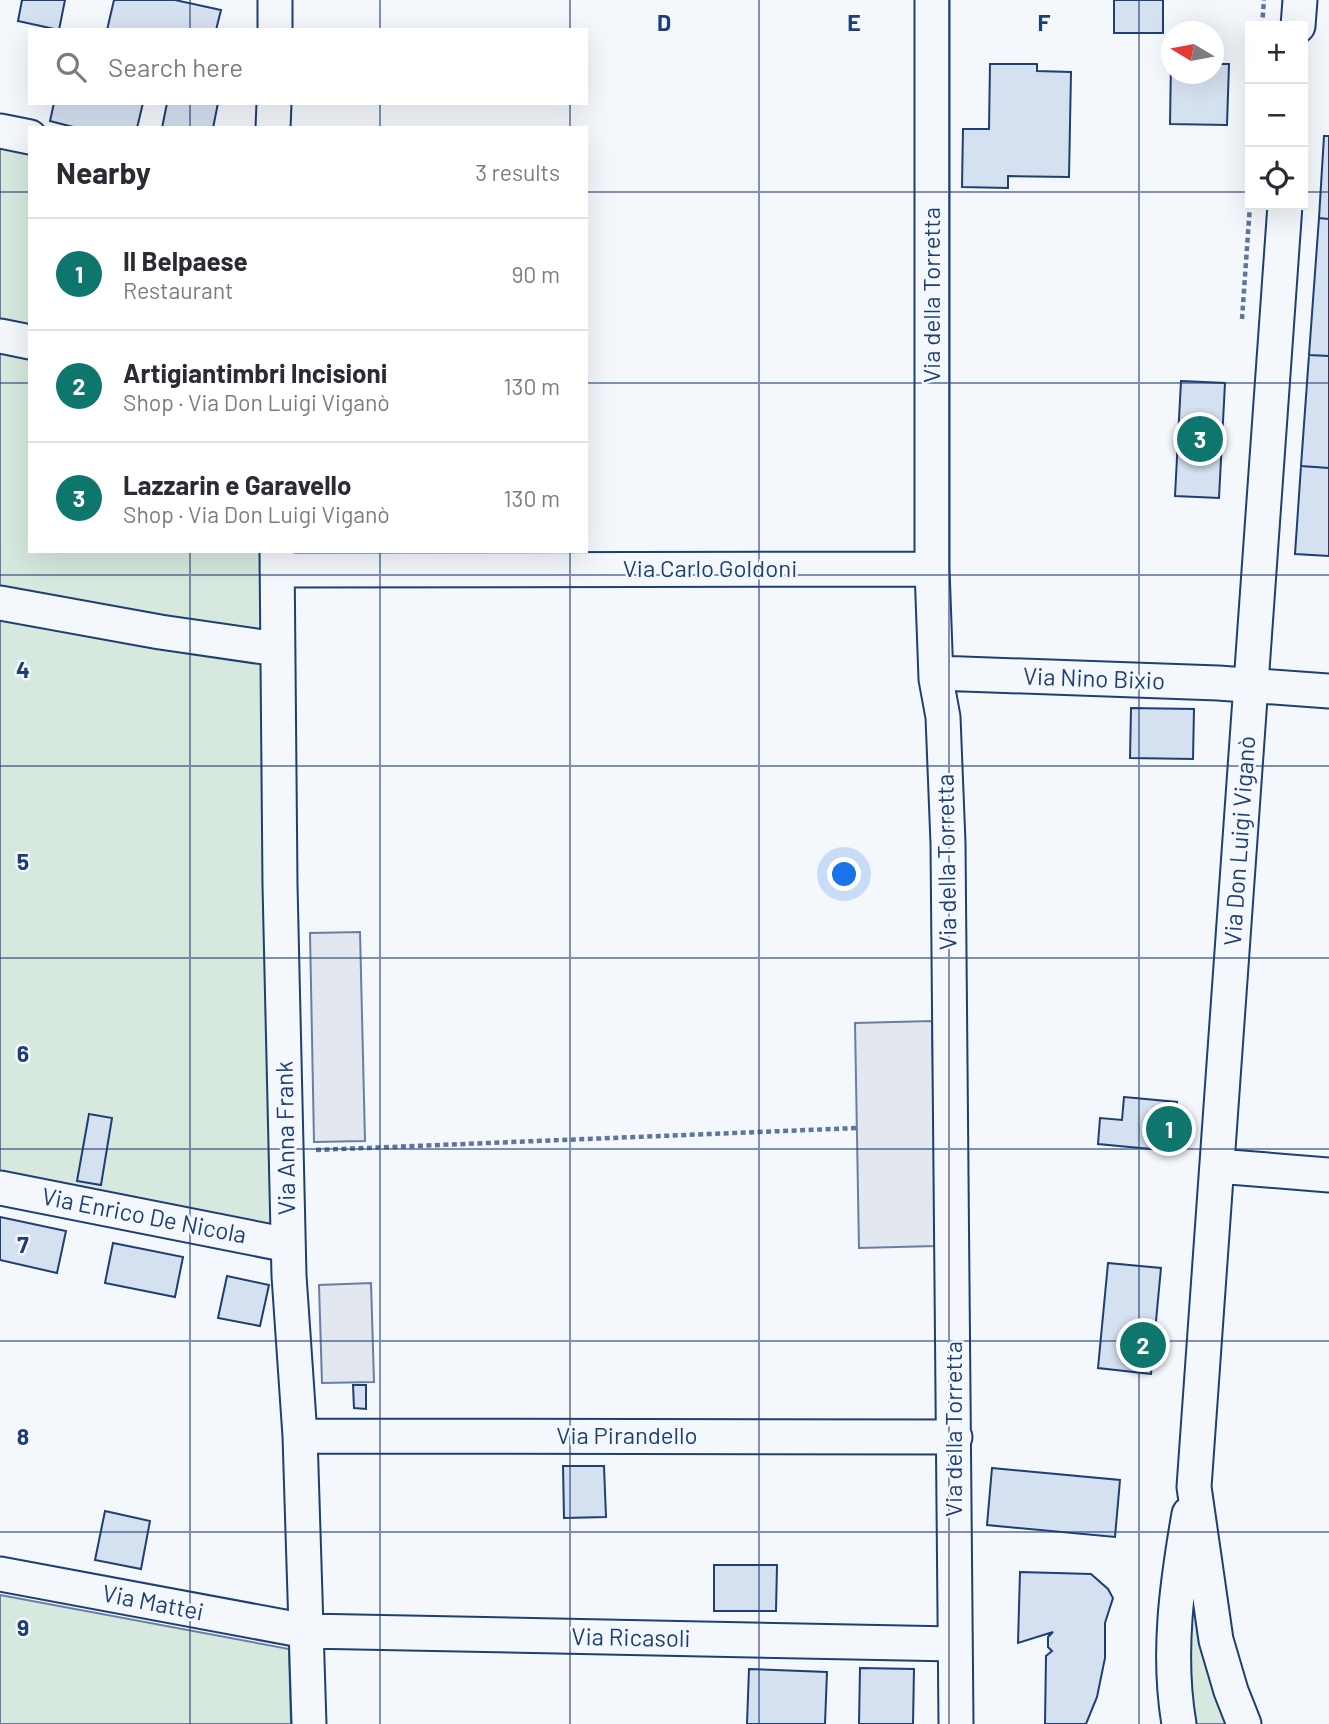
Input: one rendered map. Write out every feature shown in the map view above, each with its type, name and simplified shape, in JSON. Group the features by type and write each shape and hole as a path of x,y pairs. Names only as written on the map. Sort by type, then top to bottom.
{"street":[{"path":"275,0 275,28"},
{"name":"Via della Torretta","path":"932,0 932,569 936,673 943,717 948,843 956,1724"},
{"path":"1298,21 1300,0"},
{"path":"274,105 274,126"},
{"path":"0,131 28,138"},
{"name":"Via Don Luigi Viganò","path":"1179,1724 1174,1682 1174,1632 1180,1562 1194,1476 1285,210"},
{"path":"0,336 28,342"},
{"name":"Via Carlo Goldoni","path":"277,561 932,569"},
{"name":"Via Anna Frank","path":"277,561 288,1245 300,1436 309,1724"},
{"path":"0,603 160,632 277,649"},
{"name":"Via Nino Bixio","path":"936,673 1217,683 1329,691"},
{"path":"1217,1166 1329,1175"},
{"name":"Via Enrico De Nicola","path":"0,1188 288,1245"},
{"name":"Via Pirandello","path":"300,1436 955,1437"},
{"name":"Via Don Luigi Viganò","path":"1194,1476 1216,1640 1244,1724"},
{"name":"Via Mattei","path":"0,1574 306,1631"},
{"name":"Via Ricasoli","path":"306,1631 955,1644"}],"path":[{"path":"1262,21 1264,0"},
{"path":"287,1151 857,1128"}],"shaded area":[{"path":"0,147 28,152 28,553 268,553 276,1222 264,1233 0,1180"},
{"path":"360,932 365,1141 314,1142 310,933"},
{"path":"932,1021 936,1246 859,1248 855,1023"},
{"path":"371,1283 374,1382 322,1383 319,1285"},
{"path":"0,1595 289,1649 291,1724 0,1724"},
{"path":"1187,1615 1198,1615 1231,1724 1190,1724"}],"building":[{"path":"22,0 65,0 59,28 18,21"},
{"path":"114,0 175,0 221,10 216,28 107,28"},
{"path":"1114,0 1163,0 1161,33 1114,33"},
{"path":"990,64 1037,64 1037,71 1071,72 1069,177 1008,176 1008,188 962,187 963,129 989,129"},
{"path":"1224,64 1229,64 1227,125 1170,124 1171,84 1224,84"},
{"path":"54,105 143,105 137,126 69,126 50,121"},
{"path":"167,105 218,105 213,126 162,126"},
{"path":"1324,136 1329,136 1329,219 1319,218"},
{"path":"1319,218 1329,219 1329,356 1309,355"},
{"path":"1309,355 1329,356 1329,468 1301,466"},
{"path":"1181,381 1225,383 1219,498 1175,496"},
{"path":"1301,466 1329,468 1329,556 1295,554"},
{"path":"1131,708 1194,709 1193,759 1130,758"},
{"path":"1124,1097 1177,1102 1172,1151 1098,1144 1100,1118 1122,1120"},
{"path":"89,1114 112,1118 101,1185 77,1181"},
{"path":"0,1217 66,1231 57,1273 0,1260"},
{"path":"113,1243 183,1257 175,1297 105,1283"},
{"path":"1108,1263 1161,1268 1151,1374 1098,1368"},
{"path":"227,1276 269,1285 260,1326 218,1318"},
{"path":"353,1385 366,1385 366,1409 354,1408"},
{"path":"563,1466 604,1466 606,1517 564,1518"},
{"path":"992,1468 1120,1480 1115,1537 987,1525"},
{"path":"105,1511 150,1521 141,1569 95,1560"},
{"path":"714,1565 777,1565 776,1611 714,1611"},
{"path":"1020,1572 1091,1574 1108,1589 1113,1598 1105,1623 1105,1658 1097,1697 1086,1724 1045,1724 1046,1656 1052,1651 1048,1647 1048,1637 1053,1632 1018,1643"},
{"path":"860,1668 914,1669 913,1724 859,1724"},
{"path":"749,1669 827,1672 825,1724 747,1724"}],"place":[{"name":"Lazzarin e Garavello","path":"1200,439"},
{"name":"Il Belpaese","path":"1169,1129"},
{"name":"Artigiantimbri Incisioni","path":"1143,1345"}]}
